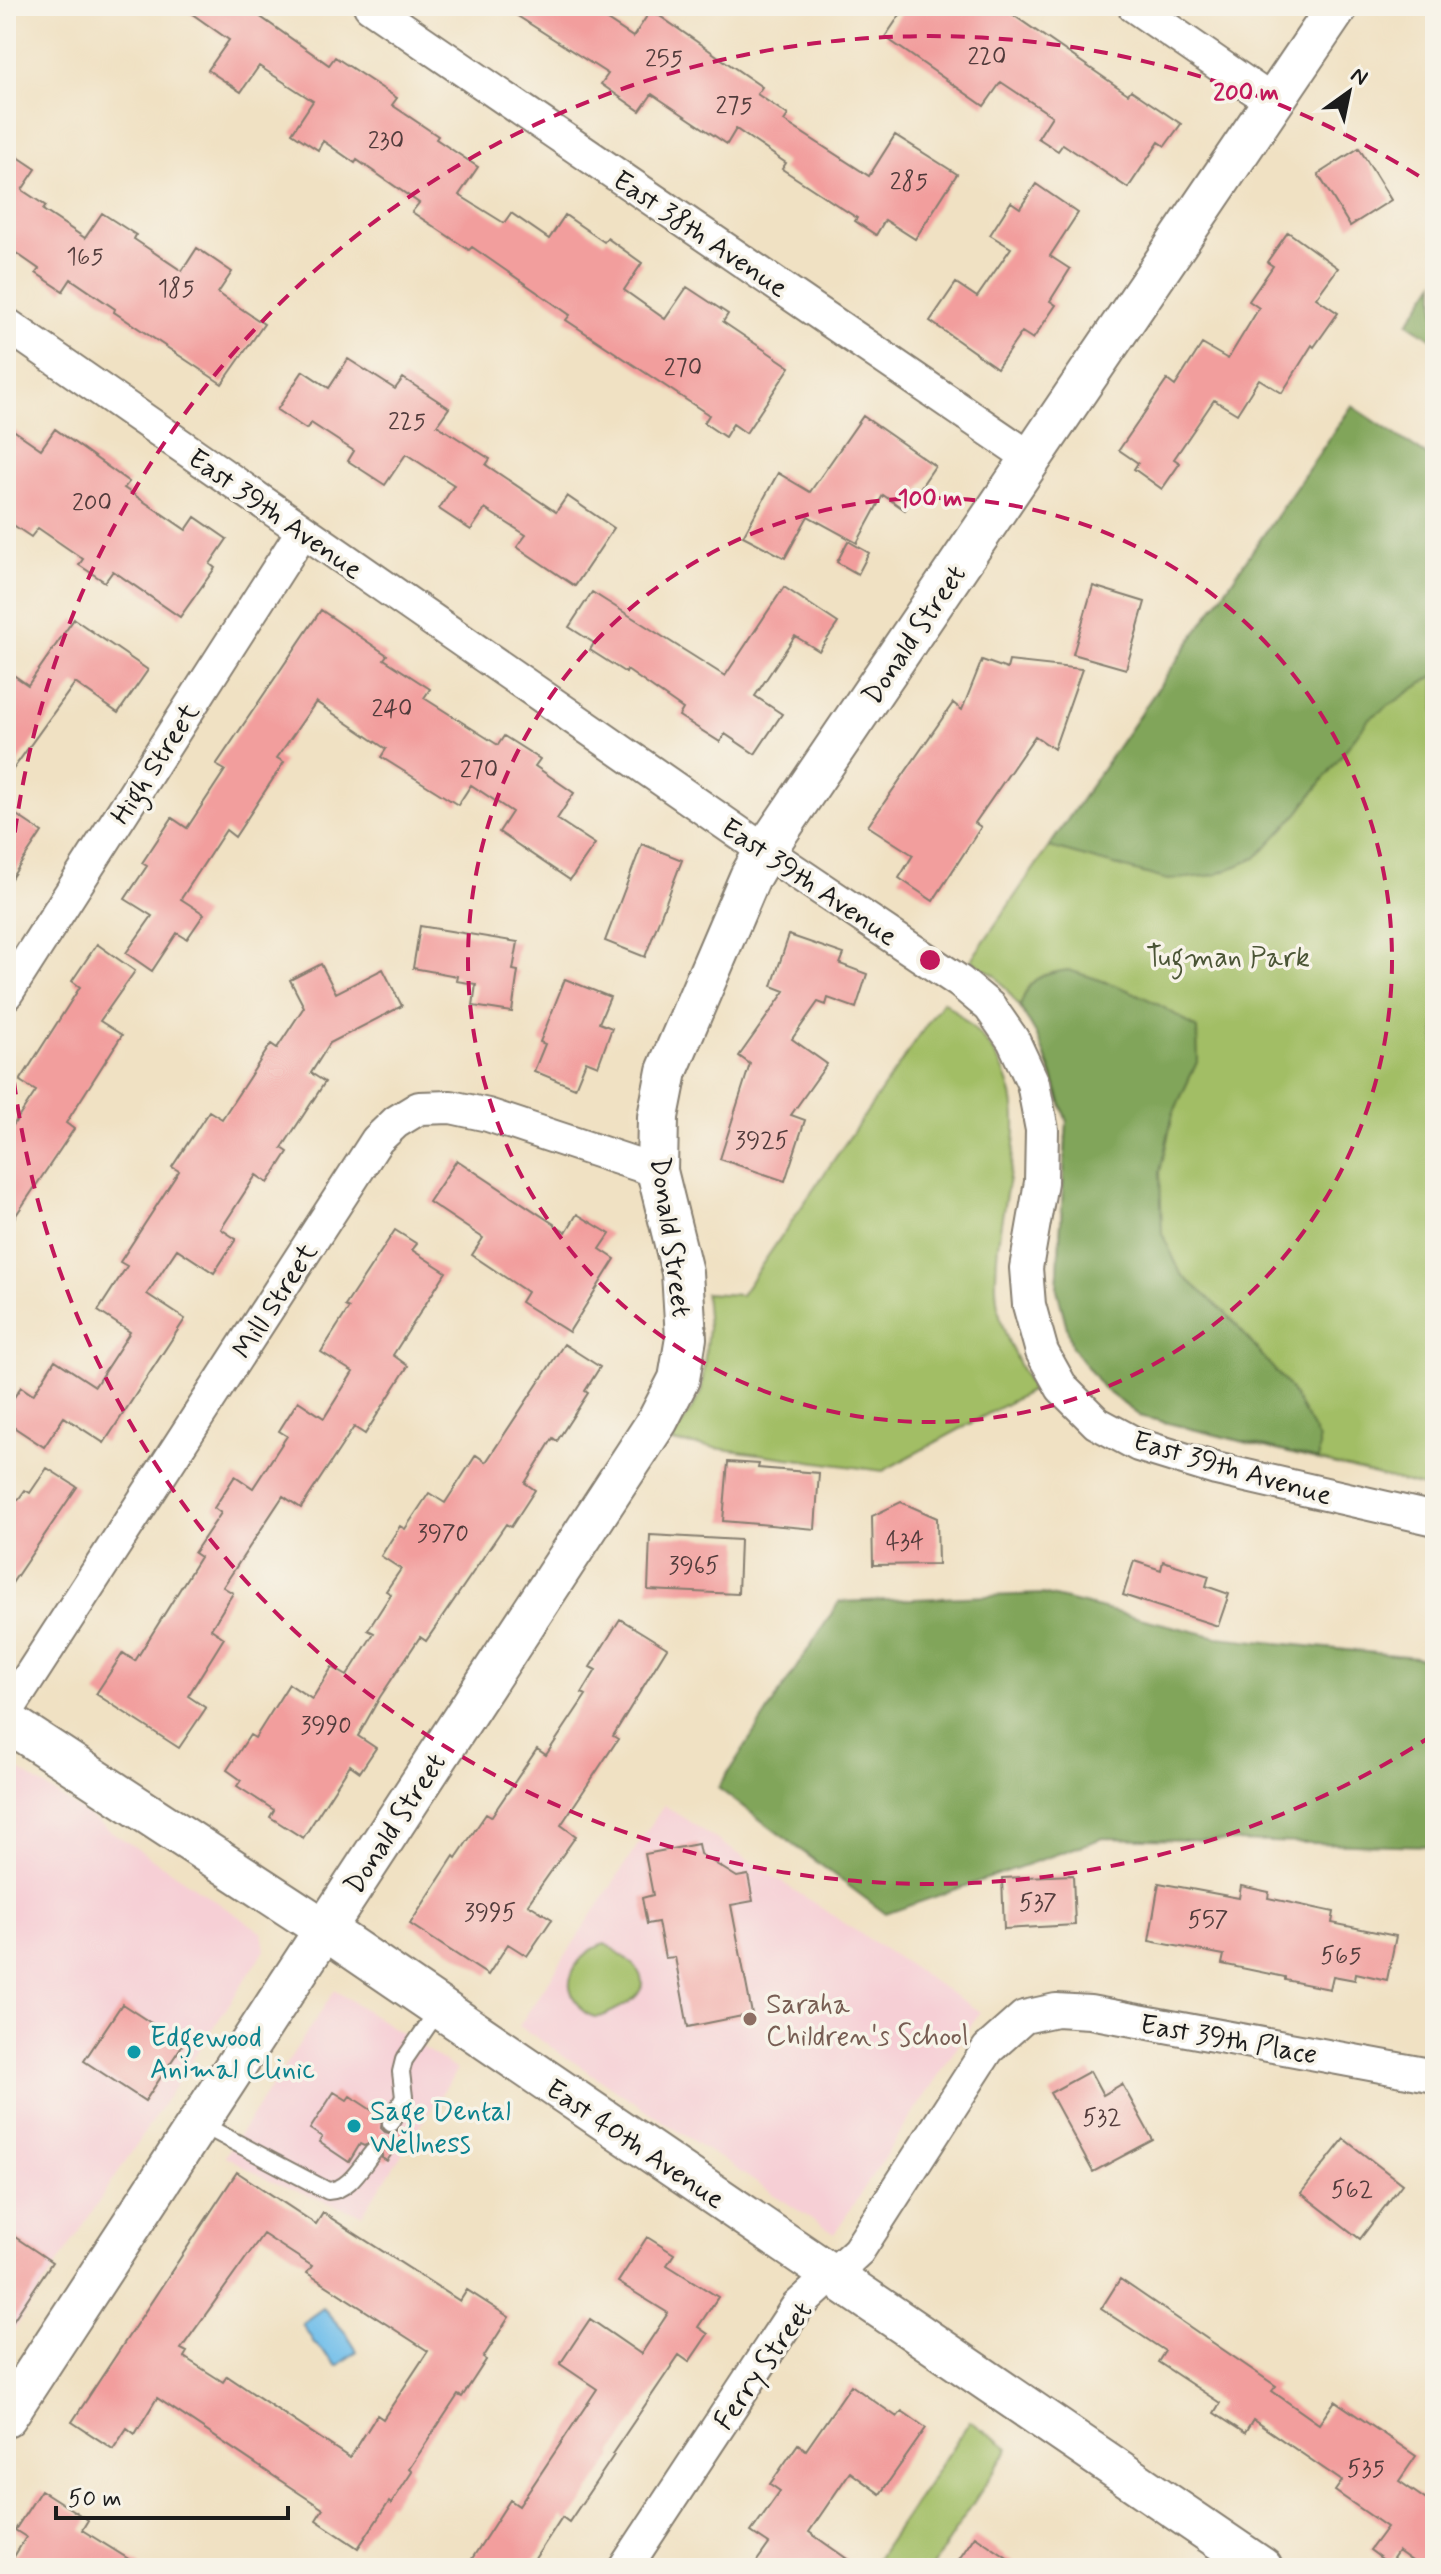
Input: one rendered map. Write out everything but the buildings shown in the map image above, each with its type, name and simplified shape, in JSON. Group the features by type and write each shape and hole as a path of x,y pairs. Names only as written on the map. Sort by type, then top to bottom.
{"street":[{"name":"East 38th Avenue","path":"370,6 1032,459"},
{"path":"1134,6 1273,102"},
{"name":"Donald Street","path":"16,2395 198,2123 658,1420 679,1379 686,1338 682,1272 657,1171 658,1117 667,1071 741,895 765,851 1338,6"},
{"name":"East 39th Avenue","path":"6,324 302,532 960,982 990,1007 1013,1040 1033,1083 1042,1130 1041,1182 1026,1268 1029,1305 1042,1352 1062,1388 1097,1423 1138,1445 1216,1469 1435,1519"},
{"name":"High Street","path":"6,994 302,532"},
{"name":"Mill Street","path":"6,1713 377,1140 396,1122 419,1108 451,1107 488,1115 657,1171"},
{"name":"East 40th Avenue","path":"6,1721 324,1929 1262,2568"},
{"name":"East 39th Place","path":"1024,2017 1056,2010 1090,2012 1435,2076"},
{"name":"Ferry Street","path":"625,2568 797,2307 858,2251 988,2049 1024,2017"}],"lane":[{"path":"391,2123 404,2097 401,2072 404,2060 439,2009"},
{"path":"198,2123 328,2191 345,2186 373,2152"}],"shaded area":[{"path":"6,1761 262,1932 265,1950 6,2342"},
{"name":"Saraha Children's School","path":"664,1805 980,2012 834,2234 519,2026"},
{"path":"335,1990 457,2070 362,2215 272,2182 225,2156"}],"green space":[{"path":"1435,282 1435,341 1408,323"},
{"name":"Tugman Park","path":"1352,406 1430,458 1435,451 1435,1490 1140,1416 1105,1390 1072,1347 1057,1289 1067,1122 1039,1039 996,976 971,960"},
{"path":"1352,406 1430,458 1435,451 1435,675 1369,719 1298,813 1256,858 1215,875 1168,880 1049,847"},
{"path":"1068,970 1135,993 1197,1029 1198,1060 1173,1114 1160,1172 1162,1233 1181,1274 1227,1314 1289,1387 1319,1439 1319,1460 1140,1416 1105,1390 1072,1347 1057,1289 1067,1122 1052,1072 1036,1034 1020,1007 1027,989 1036,979"},
{"path":"943,1001 981,1036 1003,1069 1013,1102 1015,1134 998,1244 996,1287 1003,1328 1032,1390 883,1471 671,1442 701,1394 708,1328 705,1293 741,1295"},
{"path":"1042,1594 1217,1637 1435,1659 1435,1846 1103,1838 886,1914 718,1788 839,1602"},
{"path":"605,1944 636,1968 642,1985 630,2002 595,2017 578,2005 571,1991 570,1980 584,1956"},
{"path":"970,2421 1009,2448 931,2568 871,2568"}],"water":[{"path":"323,2308 357,2351 337,2366 314,2343 302,2323"}],"place":[{"name":"Saraha Children's School","path":"750,2019"},
{"name":"Edgewood Animal Clinic","path":"134,2052"},
{"name":"Sage Dental Wellness","path":"354,2126"}]}
